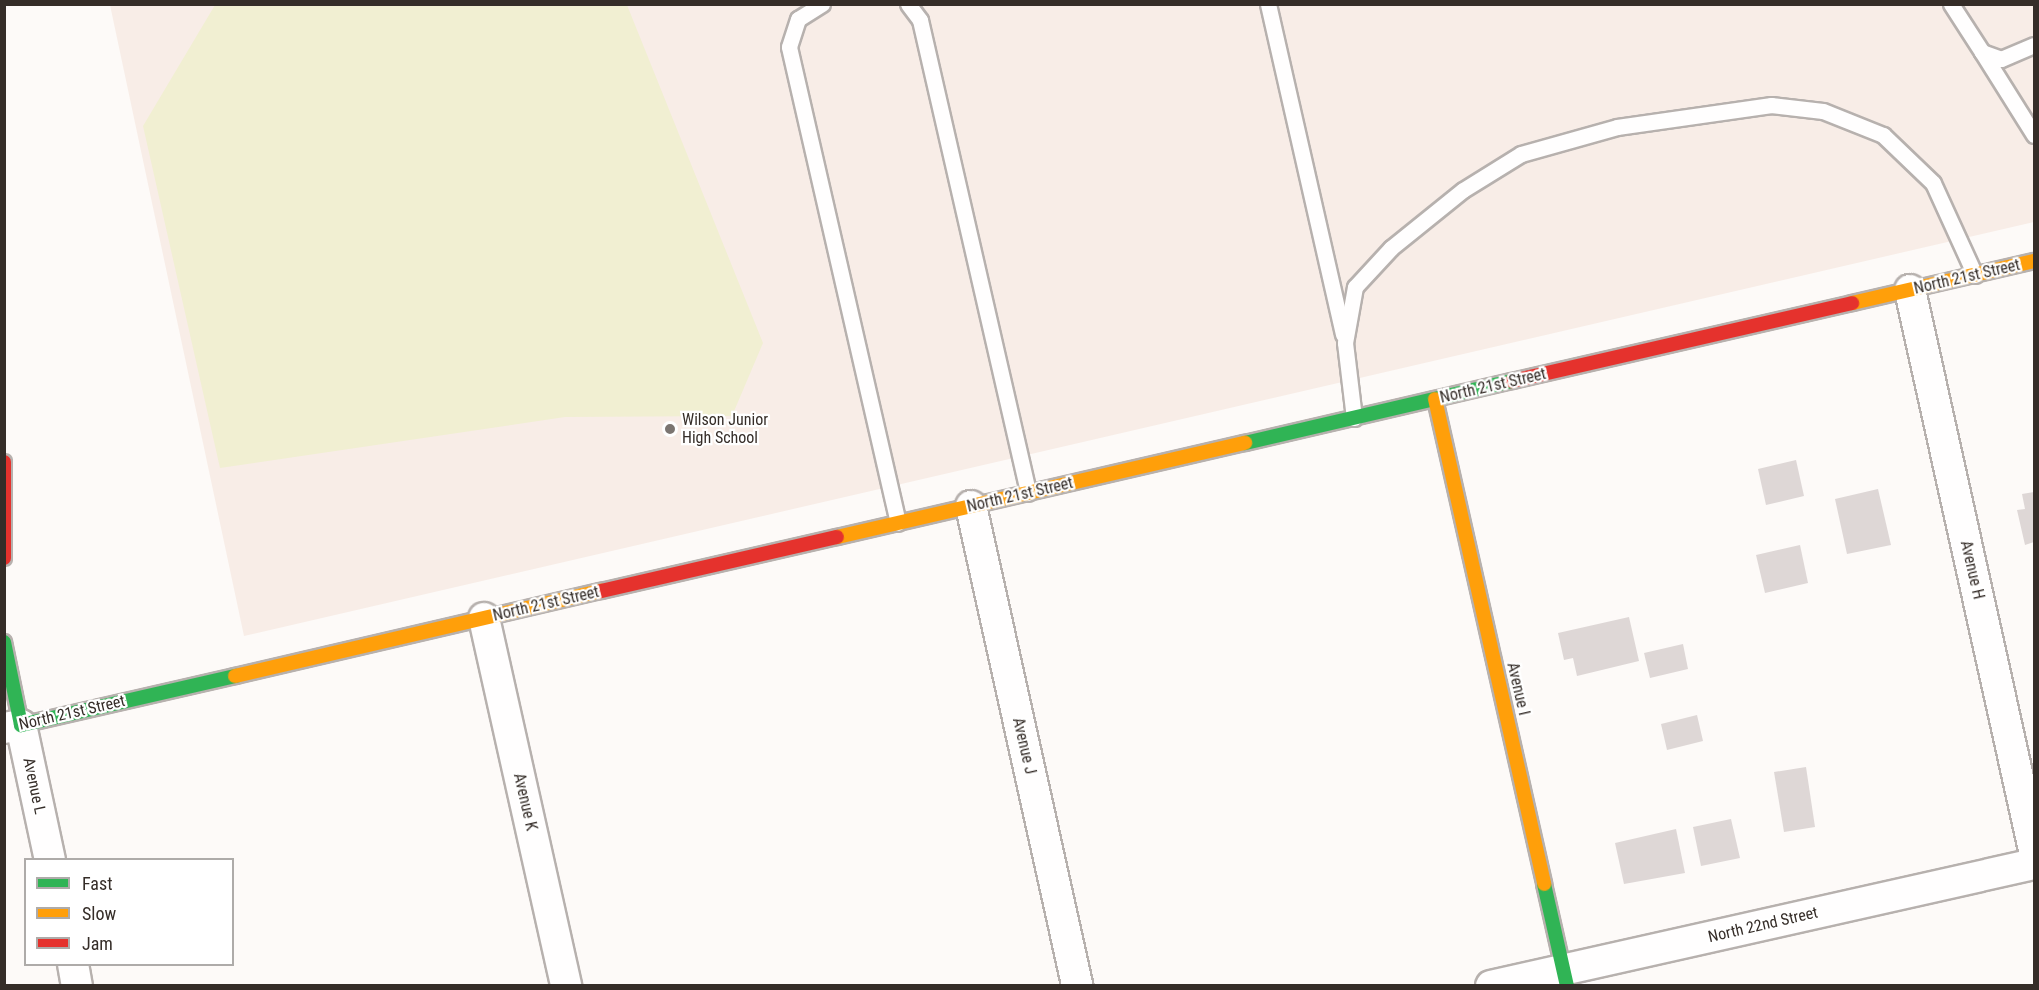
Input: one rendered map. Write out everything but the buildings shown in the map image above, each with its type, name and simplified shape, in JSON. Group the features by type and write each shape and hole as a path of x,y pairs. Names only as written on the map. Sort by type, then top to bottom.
{"street":[{"name":"North 21st Street","path":"13,727 2034,261"},
{"name":"Avenue H","path":"1910,290 2034,849"},
{"name":"Avenue I","path":"1436,399 1566,977"},
{"path":"4,462 4,558"},
{"name":"Avenue J","path":"971,506 1077,986"},
{"name":"Avenue K","path":"483,618 566,986"},
{"name":"Avenue L","path":"4,642 13,727 49,858"},
{"name":"North 22nd Street","path":"1491,986 1566,977 2034,864"},
{"path":"73,966 78,986"}],"lane":[{"path":"822,4 798,19 789,47 898,523"},
{"path":"908,4 920,20 1029,493"},
{"path":"1268,4 1345,343 1354,418"},
{"path":"1951,4 2034,135"},
{"path":"1982,52 2001,59 2034,45"},
{"path":"1345,343 1355,287 1391,248 1463,190 1521,154 1617,127 1772,105 1822,111 1883,135 1934,183 1975,275"}],"shaded area":[{"name":"Wilson Junior High School","path":"110,5 2034,5 2034,222 244,636"},
{"path":"215,5 627,5 763,343 732,416 565,417 220,468 143,126"}],"traffic: fast":[{"path":"1245,443 1512,381"},
{"path":"4,642 21,725 235,676"},
{"path":"1544,884 1567,986"}],"traffic: slow":[{"path":"1852,303 2034,261"},
{"path":"1435,399 1544,884"},
{"path":"837,537 1245,443"},
{"path":"235,676 601,591"}],"traffic: jam":[{"path":"1512,381 1852,303"},
{"path":"4,462 4,558"},
{"path":"601,591 837,537"}],"place":[{"name":"Wilson Junior High School","path":"670,429"}]}
